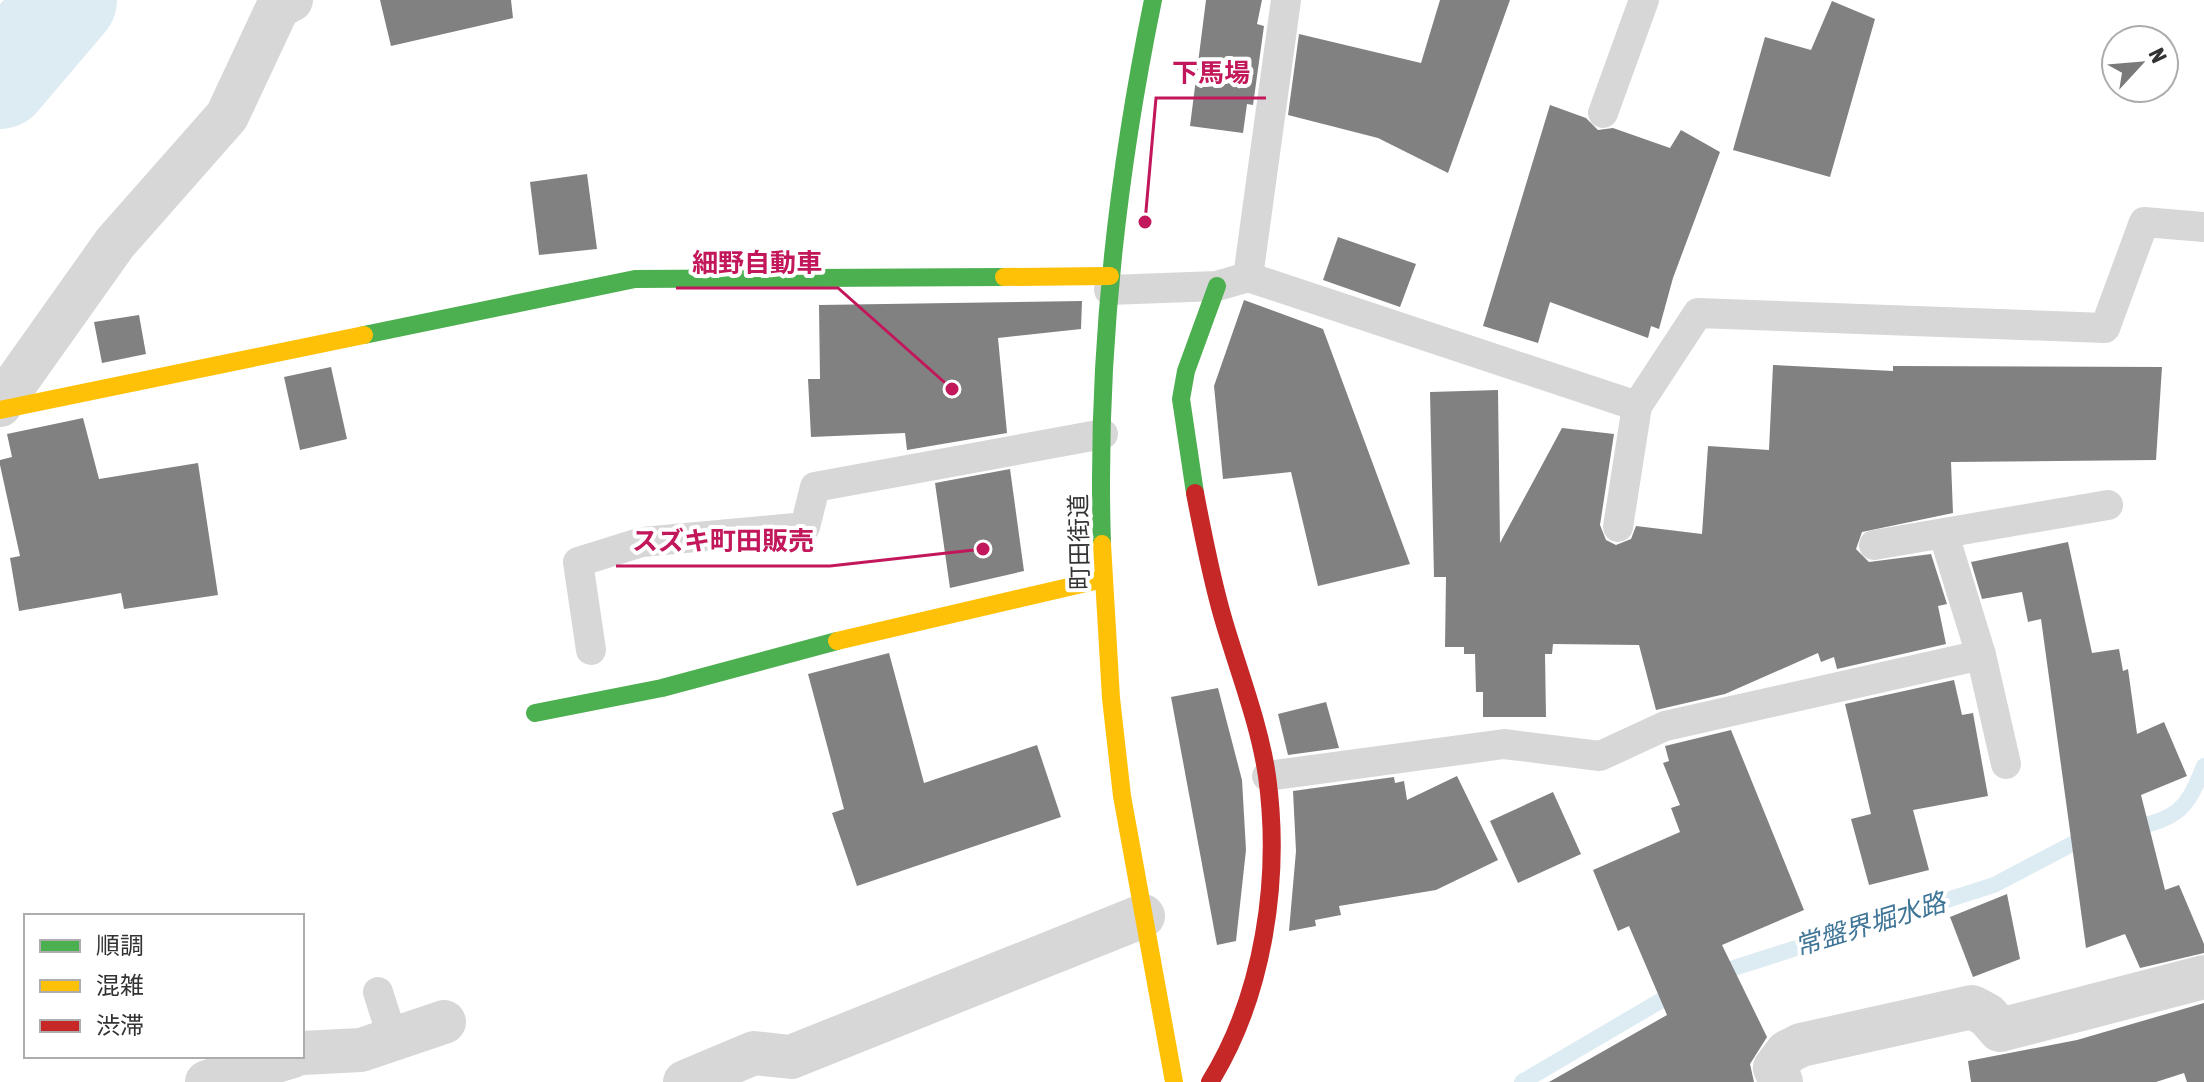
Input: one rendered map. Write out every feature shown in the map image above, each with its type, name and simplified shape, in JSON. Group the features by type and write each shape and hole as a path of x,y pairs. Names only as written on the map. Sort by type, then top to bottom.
{"street":[{"path":"0,407 115,243 227,116 278,7 291,0"},
{"name":"町田街道","path":"1153,0 1126,136 1109,283 1103,434 1103,579 1122,797 1174,1082"},
{"path":"0,407 635,279 1109,283"},
{"path":"1210,1082 1233,1041 1251,986 1272,876 1267,776 1215,589 1181,399 1186,371 1217,286"},
{"path":"535,713 662,688 888,627 1103,579"},
{"path":"685,1082 754,1053 791,1057 1143,916"},
{"path":"1781,1082 1775,1068 1787,1052 1801,1045 1972,1007 1987,1015 2000,1030 2204,977"},
{"path":"304,1053 361,1050 444,1022"},
{"path":"215,1081 287,1058"}],"lane":[{"path":"1248,277 1286,0"},
{"path":"1603,113 1644,0"},
{"path":"1618,527 1637,406 1698,313 2105,328 2144,222 2204,227"},
{"path":"1109,283 1217,286 1248,277 1637,406"},
{"path":"591,650 578,562 642,542 805,527 815,487 1103,434"},
{"path":"1874,545 2108,505"},
{"path":"1944,535 1981,655 2006,764"},
{"path":"1267,776 1504,744 1600,756 1665,726 1981,655"},
{"path":"378,992 393,1039"}],"building":[{"path":"380,0 511,0 513,18 391,46"},
{"path":"1206,0 1262,0 1257,24 1264,26 1253,105 1247,104 1243,133 1190,126"},
{"path":"1440,0 1510,0 1448,173 1378,138 1288,115 1299,34 1421,63"},
{"path":"1832,1 1875,19 1830,177 1733,150 1765,37 1811,50"},
{"path":"1550,105 1586,118 1598,130 1613,128 1670,148 1681,130 1720,152 1673,278 1659,329 1651,326 1648,338 1550,302 1538,343 1483,326"},
{"path":"587,174 597,249 539,255 530,182"},
{"path":"1338,237 1416,264 1400,307 1323,280"},
{"path":"1244,300 1323,329 1410,564 1318,586 1291,472 1223,479 1214,386"},
{"path":"1082,301 1081,329 998,338 1007,433 907,450 905,433 811,437 808,379 820,379 819,305"},
{"path":"139,315 146,354 102,363 94,322"},
{"path":"1773,365 1893,371 1893,366 2162,367 2156,460 1951,462 1953,513 1862,532 1856,549 1869,562 1931,554 1947,604 1938,606 1946,644 1837,669 1834,657 1821,662 1818,653 1725,694 1656,710 1639,645 1553,644 1552,654 1545,654 1546,717 1483,717 1483,692 1476,692 1475,654 1464,654 1464,647 1445,647 1446,577 1434,577 1430,392 1498,390 1500,543 1562,428 1614,434 1600,525 1606,540 1616,545 1631,539 1636,526 1702,534 1708,446 1769,450"},
{"path":"331,367 347,439 300,450 284,377"},
{"path":"83,418 99,479 198,463 218,595 124,609 121,593 19,611 10,558 20,556 0,465 0,460 12,457 7,434"},
{"path":"1010,469 1024,571 950,588 935,483"},
{"path":"2068,542 2092,653 2119,649 2123,671 2128,669 2137,734 2164,722 2187,776 2141,795 2165,890 2179,885 2204,944 2204,953 2140,968 2125,934 2086,948 2041,619 2028,622 2022,592 1982,599 1971,562"},
{"path":"889,653 924,783 1037,745 1061,817 857,886 832,813 844,809 808,674"},
{"path":"1954,680 1962,715 1973,713 1988,796 1913,810 1929,870 1869,885 1851,819 1871,814 1845,704"},
{"path":"1218,688 1242,780 1246,850 1236,941 1217,945 1171,697"},
{"path":"1326,702 1339,748 1288,755 1278,714"},
{"path":"1731,730 1804,910 1722,945 1767,1037 1750,1064 1754,1082 1549,1082 1667,1015 1629,926 1618,931 1593,870 1680,832 1671,808 1680,805 1663,763 1669,761 1665,746"},
{"path":"1457,776 1498,860 1436,890 1339,906 1341,915 1315,920 1316,926 1289,931 1296,851 1293,791 1394,777 1395,783 1404,781 1407,800"},
{"path":"1553,792 1581,854 1518,883 1490,821"},
{"path":"2007,894 2020,959 1973,977 1950,917"},
{"path":"2204,1003 2204,1082 2187,1082 2184,1073 2156,1082 1971,1082 1968,1061 2077,1040"}],"waterway":[{"path":"0,80 68,0"},
{"name":"常盤界堀水路","path":"2129,829 2158,821 2178,811 2191,794 2204,766"},
{"name":"常盤界堀水路","path":"1715,974 1994,885 2074,843 2091,839"},
{"name":"常盤界堀水路","path":"1522,1082 1679,990"}],"traffic: fast":[{"path":"1102,544 1102,407 1111,270 1129,135 1153,0"},
{"path":"364,335 635,279 1004,277"},
{"path":"1195,493 1181,399 1186,371 1217,286"},
{"path":"535,713 662,688 837,641"}],"traffic: slow":[{"path":"1004,277 1110,276"},
{"path":"0,410 364,335"},
{"path":"1102,544 1111,698 1122,796 1174,1082"},
{"path":"837,641 1103,579"}],"traffic: jam":[{"path":"1195,493 1219,603 1259,736 1271,815 1272,855 1264,935 1244,1012 1210,1082"}],"place":[{"name":"下馬場","path":"1145,222"},
{"name":"細野自動車","path":"952,389"},
{"name":"スズキ町田販売","path":"983,549"}]}
